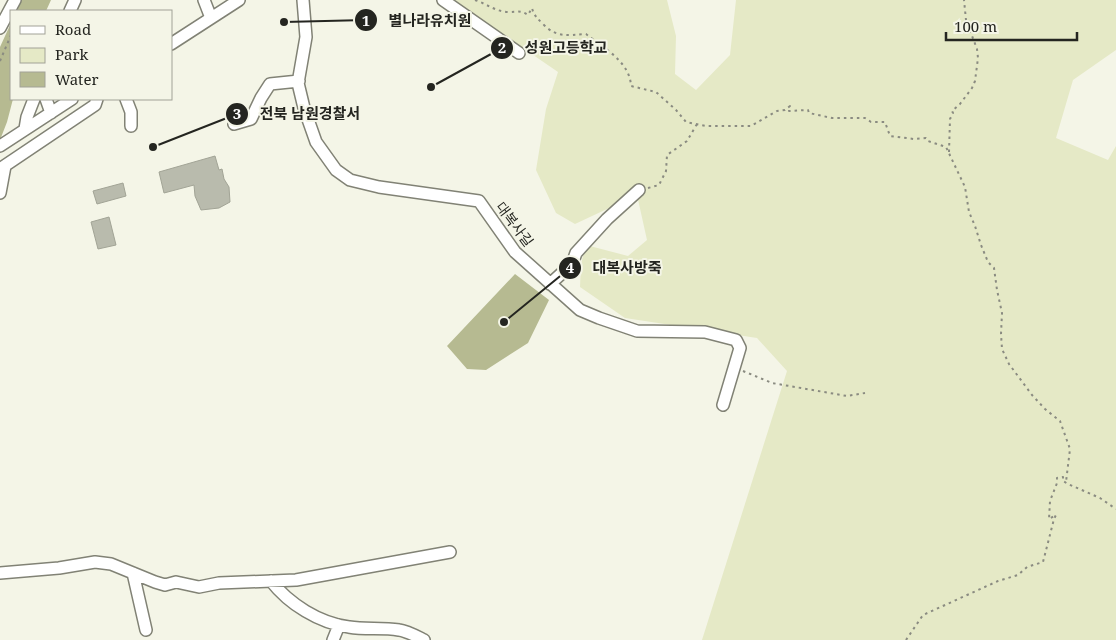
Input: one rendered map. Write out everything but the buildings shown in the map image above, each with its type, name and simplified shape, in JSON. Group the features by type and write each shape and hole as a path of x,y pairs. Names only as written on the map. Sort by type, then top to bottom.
{"street":[{"path":"0,28 14,0"},
{"path":"204,0 211,18"},
{"path":"172,43 239,0"},
{"name":"대복사길","path":"303,0 306,37 299,81 304,108 316,142 336,170 350,180 379,187 479,201 515,252 580,310 598,318 637,330 705,332 736,340 740,348 722,405"},
{"path":"443,0 519,53"},
{"path":"234,124 251,120 270,84 299,81"},
{"path":"24,129 34,100"},
{"path":"46,100 51,113"},
{"path":"1,146 70,100"},
{"path":"0,193 2,167 95,105 97,100"},
{"path":"126,100 131,112 131,126"},
{"path":"550,284 572,264 576,254 607,219 639,190"},
{"path":"0,573 59,568 95,562 111,564 165,585 176,582 199,586 219,583 296,580 450,552"},
{"path":"133,574 146,630"},
{"path":"271,581 292,603 332,623 365,629 399,630 424,640"},
{"path":"333,640 339,625"}],"path":[{"path":"475,0 489,4 494,10 522,11 528,15 532,8 534,16 552,33 586,34 616,57 631,75 632,86 656,92 686,122 706,126 751,126 790,106 789,111 808,110 809,113 825,117 865,118 871,122 885,122 890,136 914,139 926,138 928,141 946,147 965,187 969,212 976,226 981,245 988,262 994,268 1002,313 1002,349 1009,364 1032,395 1060,421 1070,449 1066,482"},
{"path":"949,154 952,111 972,88 975,81 978,58 966,20 964,0"},
{"path":"0,61 10,37"},
{"path":"639,190 659,185 666,171 667,155 687,141 697,124"},
{"path":"734,368 772,383 847,396 865,392"},
{"path":"906,640 922,615 998,581 1018,575 1027,567 1043,562 1056,515 1049,519 1050,501 1057,478 1063,477 1063,480 1066,482 1100,498 1116,509"}],"green space":[{"path":"453,0 667,0 676,36 675,74 696,90 730,55 736,0 1116,0 1116,50 1073,80 1056,138 1108,160 1116,146 1116,640 702,640 787,371 757,338 625,318 580,287 581,264 586,245 628,256 647,240 637,195 575,224 556,213 536,170 546,109 558,72"}],"water":[{"path":"22,0 51,0 46,10 17,10"},
{"path":"10,25 10,100 13,100 0,140 0,47"},
{"path":"515,274 549,300 528,343 486,370 467,369 447,346"}],"place":[{"name":"별나라유치원","path":"284,22"},
{"name":"성원고등학교","path":"431,87"},
{"name":"전북 남원경찰서","path":"153,147"},
{"name":"대복사방죽","path":"504,322"}]}
